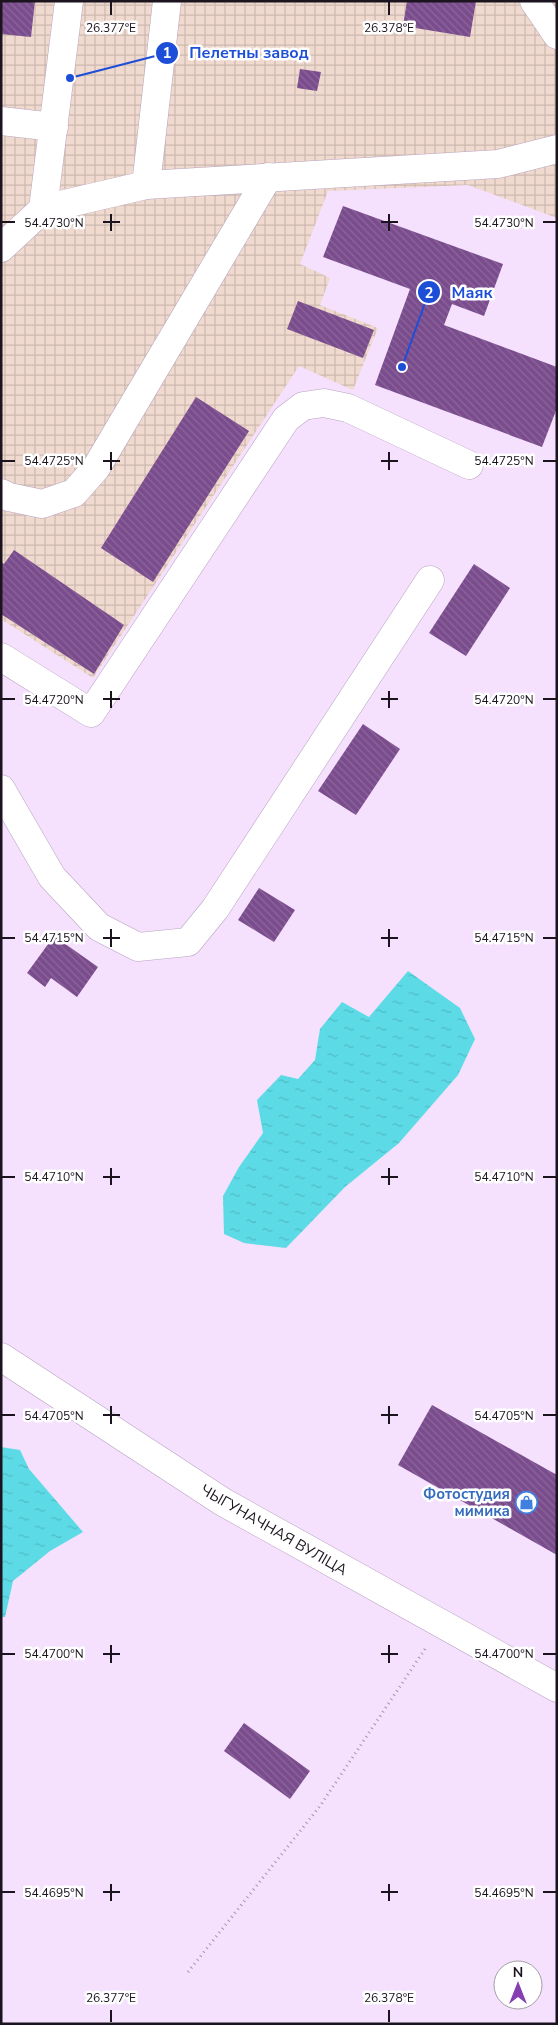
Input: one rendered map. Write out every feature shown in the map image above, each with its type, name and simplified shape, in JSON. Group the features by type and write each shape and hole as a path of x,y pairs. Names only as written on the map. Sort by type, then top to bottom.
{"street":[{"path":"43,209 69,1"},
{"path":"146,184 167,1"},
{"path":"534,1 557,35"},
{"path":"1,120 54,127"},
{"path":"1,248 43,209 146,184 498,164 557,149"},
{"path":"1,492 9,497 42,504 74,493 96,468 268,177"},
{"path":"1,658 91,713 286,419 303,406 324,403 348,408 469,465"},
{"path":"1,789 52,877 99,926 138,947 188,942 215,909 430,580"},
{"name":"ЧЫГУНАЧНАЯ ВУЛІЦА","path":"1,1356 223,1502 557,1688"}],"path":[{"path":"188,1972 320,1806 442,1624"}],"shaded area":[{"path":"1,1 557,1 557,218 468,185 328,191 300,264 330,278 320,305 378,328 353,390 299,366 93,678 1,619"}],"water":[{"path":"408,971 460,1008 475,1039 458,1075 399,1143 345,1187 286,1248 244,1243 224,1234 223,1196 239,1167 263,1133 257,1100 281,1075 298,1079 315,1060 320,1029 342,1002 369,1017"},
{"path":"1,1447 20,1450 29,1469 83,1532 50,1551 13,1581 5,1617 1,1617"}],"building":[{"path":"1,1 35,1 31,37 1,34"},
{"path":"407,1 476,1 470,37 403,26"},
{"path":"300,69 321,72 317,91 297,88"},
{"path":"343,206 503,264 484,316 452,304 444,325 557,367 557,408 542,447 375,385 410,289 323,257"},
{"path":"298,301 374,330 363,358 287,329"},
{"path":"196,397 249,431 153,582 101,548"},
{"path":"14,550 124,625 94,674 1,614 1,562 4,564"},
{"path":"474,564 510,588 466,656 429,633"},
{"path":"363,724 400,749 356,815 318,791"},
{"path":"259,888 295,910 274,942 238,920"},
{"path":"54,936 98,967 77,997 51,978 45,987 27,973"},
{"path":"432,1405 557,1475 557,1555 398,1465"},
{"path":"244,1723 310,1771 290,1799 224,1751"}],"place":[{"name":"Пелетны завод","path":"70,78"},
{"name":"Маяк","path":"402,367"},
{"name":"Фотостудия мимика","path":"526,1503"}]}
